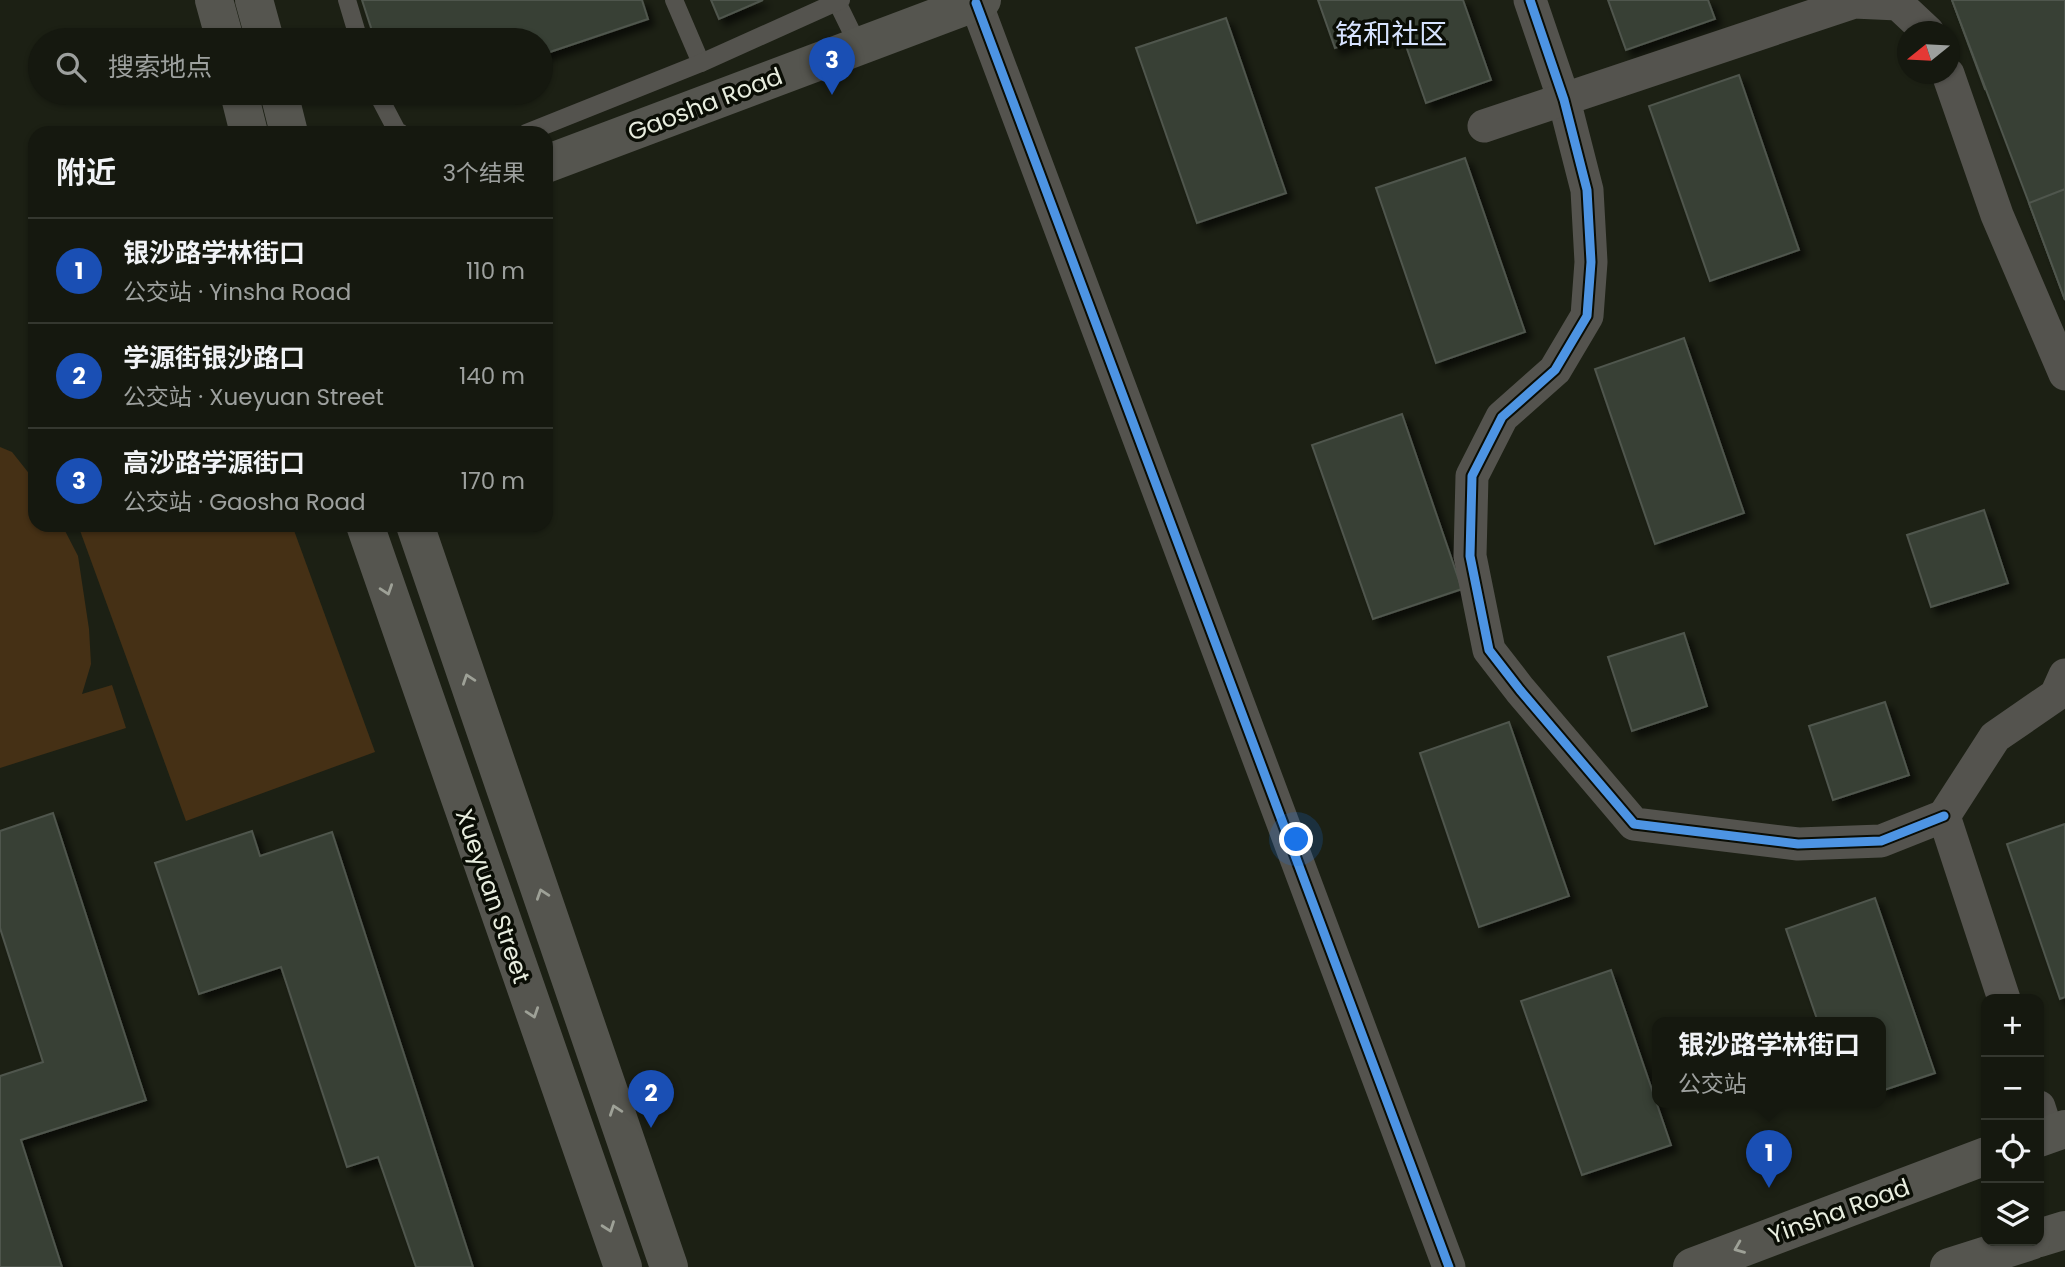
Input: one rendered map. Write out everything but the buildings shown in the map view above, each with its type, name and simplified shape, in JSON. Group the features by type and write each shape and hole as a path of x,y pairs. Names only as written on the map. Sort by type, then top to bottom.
{"main road":[{"path":"214,0 222,28"},
{"path":"254,0 262,28"},
{"name":"Gaosha Road","path":"553,161 979,1"},
{"path":"242,105 247,126"},
{"path":"282,105 287,126"},
{"name":"Xueyuan Street","path":"367,532 623,1267"},
{"name":"Xueyuan Street","path":"417,532 669,1267"},
{"name":"Yinsha Road","path":"1692,1267 1981,1158"},
{"path":"2044,1236 2065,1230"},
{"path":"1949,1267 2015,1246"}],"street":[{"path":"1530,0 1564,100 1587,190 1591,262 1587,316 1555,370 1502,417 1472,476 1470,556 1489,650 1634,824 1798,844 1881,841 1944,816 1995,737 2062,687"},
{"path":"979,1 1449,1267"},
{"path":"1484,126 1854,2 1898,4 1916,21"},
{"path":"1951,84 1997,215 2065,374"},
{"path":"1944,816 2002,994"}],"lane":[{"path":"347,0 355,28"},
{"path":"674,0 701,63"},
{"path":"544,126 701,63 838,1 859,47"},
{"path":"383,105 394,126"}],"shaded area":[{"path":"0,447 12,452 28,472 28,532 66,532 78,556 89,629 91,664 82,694 112,685 126,728 0,768"},
{"path":"81,532 295,532 375,752 186,821"}],"cycle path":[{"path":"1530,0 1564,100 1587,190 1591,262 1587,316 1555,370 1502,417 1472,476 1470,556 1489,650 1634,824 1798,844 1881,841 1944,816"},
{"path":"976,3 1449,1267"}],"place":[{"name":"高沙路学源街口","path":"832,95"},
{"name":"学源街银沙路口","path":"651,1128"},
{"name":"银沙路学林街口","path":"1769,1188"}],"district":[{"name":"铭和社区","path":"1391,34"}]}
